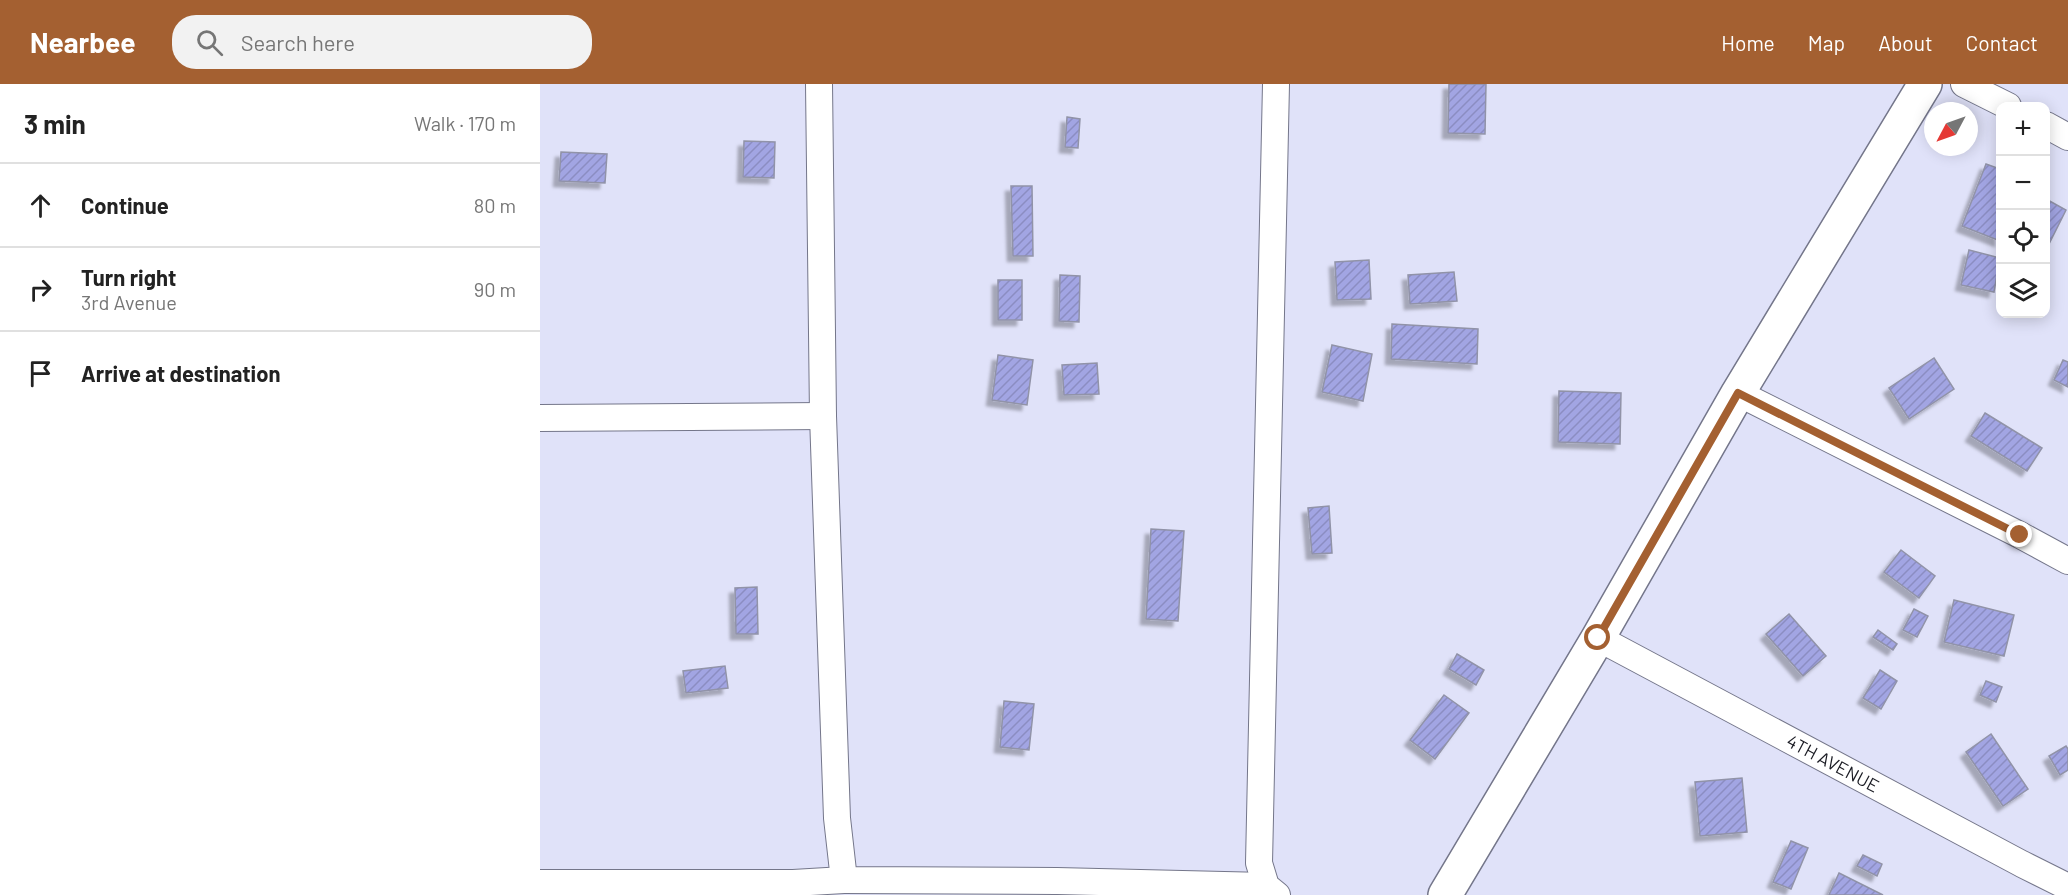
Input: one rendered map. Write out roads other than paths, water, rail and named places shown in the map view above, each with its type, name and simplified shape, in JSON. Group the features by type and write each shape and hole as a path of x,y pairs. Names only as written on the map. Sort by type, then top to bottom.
{"street":[{"path":"819,84 823,416 837,818 844,880"},
{"path":"540,883 794,883 844,880 1057,881 1272,890 1258,863 1276,84"},
{"path":"1445,895 1598,638 1738,393 1925,84"},
{"path":"1964,84 2000,102"},
{"path":"2050,127 2068,137"},
{"path":"1738,393 2068,561"},
{"path":"540,418 823,416"},
{"name":"4TH AVENUE","path":"1598,638 2068,887"}]}
